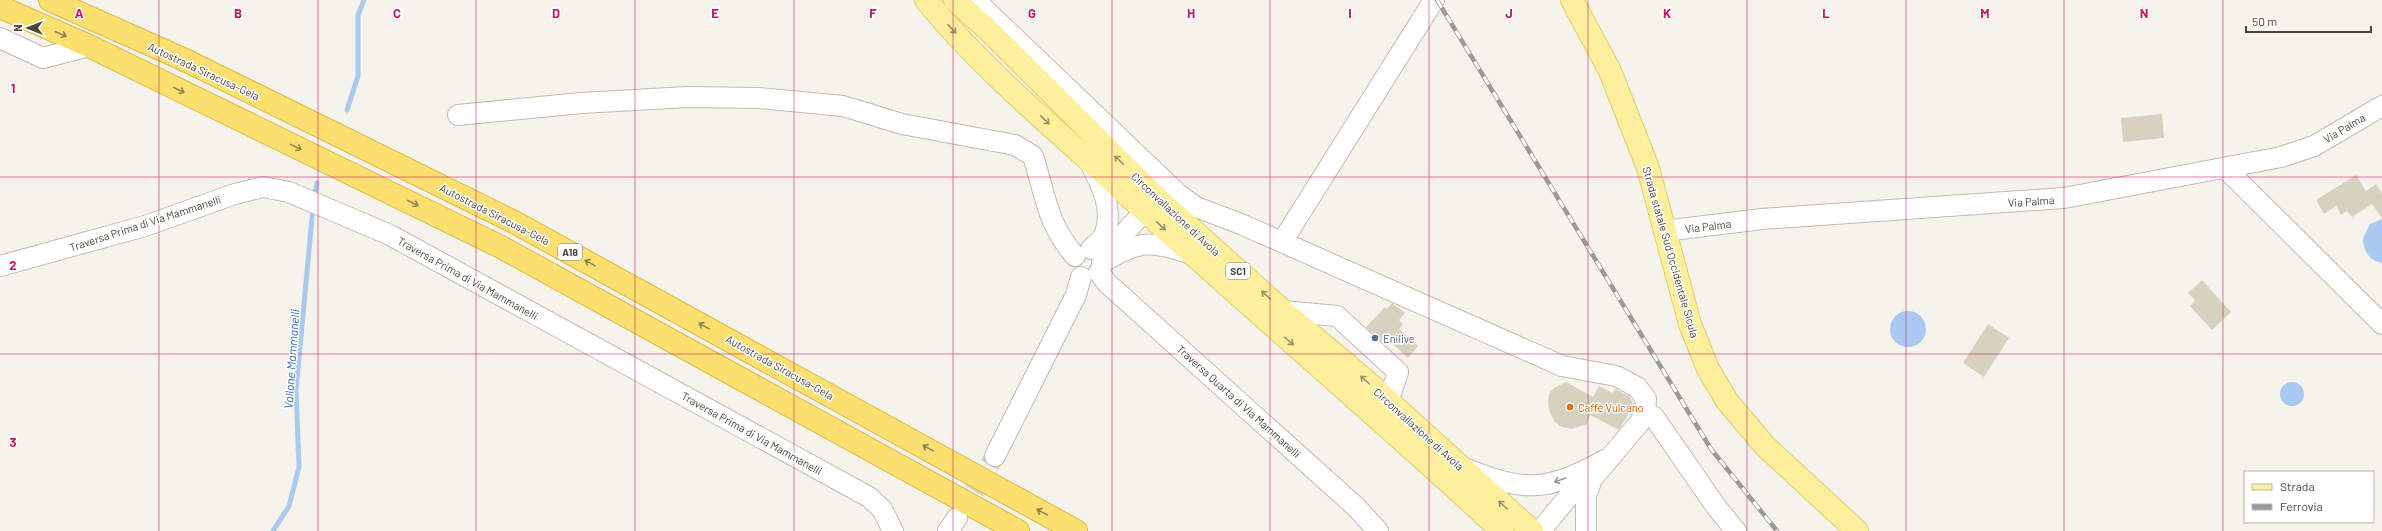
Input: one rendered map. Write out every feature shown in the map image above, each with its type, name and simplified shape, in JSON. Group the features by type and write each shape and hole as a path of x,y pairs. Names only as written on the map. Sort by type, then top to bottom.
{"highway":[{"name":"Autostrada Siracusa-Gela","path":"50,0 185,60 514,222 1076,531"},
{"name":"A18","path":"0,7 89,46 501,247 1018,531"}],"main road":[{"name":"Circonvallazione di Avola","path":"926,0 977,55 1089,162 1146,200 1283,311 1388,402 1532,531"},
{"name":"Circonvallazione di Avola","path":"955,0 990,32 1146,200 1192,254 1353,398 1403,439 1502,531"},
{"name":"Strada statale Sud Occidentale Sicula","path":"1572,0 1610,71 1648,168 1690,324 1708,369 1727,401 1765,446 1857,531"}],"street":[{"path":"975,0 1178,194 1196,207 1282,242 1562,366 1616,376 1637,387 1646,399 1645,412 1640,422 1545,525 1543,531"},
{"path":"1282,242 1434,0"},
{"path":"0,38 43,58 89,46"},
{"name":"Traversa Quarta di Via Mammanelli","path":"458,115 581,103 679,97 760,98 843,106 902,124 1015,145 1032,156 1048,211 1060,238 1093,259 1107,283 1356,507 1378,531"},
{"name":"Via Palma","path":"1664,231 1762,219 2064,198 2268,161 2314,146 2382,106"},
{"path":"995,456 1093,259 1107,215 1103,188 1089,162"},
{"path":"2225,168 2237,182 2382,324"},
{"name":"Traversa Prima di Via Mammanelli","path":"0,266 145,226 235,194 263,187 289,192 390,235 862,493 882,509 893,531"},
{"path":"1093,259 1146,200"},
{"path":"1093,259 1140,244 1159,244 1192,254"},
{"path":"1283,311 1337,316 1398,372 1388,402"},
{"path":"1645,412 1654,417 1717,508 1736,531"},
{"path":"1459,466 1494,480 1522,486 1555,482 1598,468"},
{"path":"1555,531 1598,468"},
{"path":"1586,531 1586,496 1598,468"}],"water":[{"path":"2382,219 2382,263 2377,262 2370,257 2364,247 2363,238 2370,224"},
{"path":"1908,311 1918,314 1923,319 1926,329 1923,339 1918,344 1908,347 1898,344 1893,339 1890,329 1893,319 1898,314"},
{"path":"2292,382 2301,385 2304,394 2301,403 2292,406 2283,403 2280,394 2283,385"}],"building":[{"path":"2162,114 2164,138 2123,142 2121,118"},
{"path":"2356,175 2366,191 2376,184 2382,193 2382,218 2372,204 2352,217 2347,211 2341,215 2336,206 2324,214 2316,200"},
{"path":"2202,280 2231,312 2212,330 2190,306 2195,300 2188,293"},
{"path":"1392,303 1405,313 1399,320 1403,324 1399,329 1418,346 1408,358 1388,340 1385,344 1366,327 1385,307 1387,309"},
{"path":"1988,324 2009,338 1984,377 1963,363"},
{"path":"1566,382 1593,397 1599,386 1613,393 1615,389 1629,396 1634,405 1619,430 1590,415 1587,424 1572,429 1562,427 1555,422 1549,411 1548,402 1549,394 1554,388"}],"waterway":[{"name":"Vallone Mammanelli","path":"347,110 358,76 358,15 364,0"},
{"name":"Vallone Mammanelli","path":"314,199 317,183"},
{"name":"Vallone Mammanelli","path":"273,531 289,506 299,467 296,390 313,207"}],"tunnel":[{"path":"958,516 995,456"}],"railway":[{"path":"1437,0 1711,449 1777,531"}],"place":[{"name":"Enilive","path":"1375,338"},
{"name":"Caffè Vulcano","path":"1570,407"}]}
